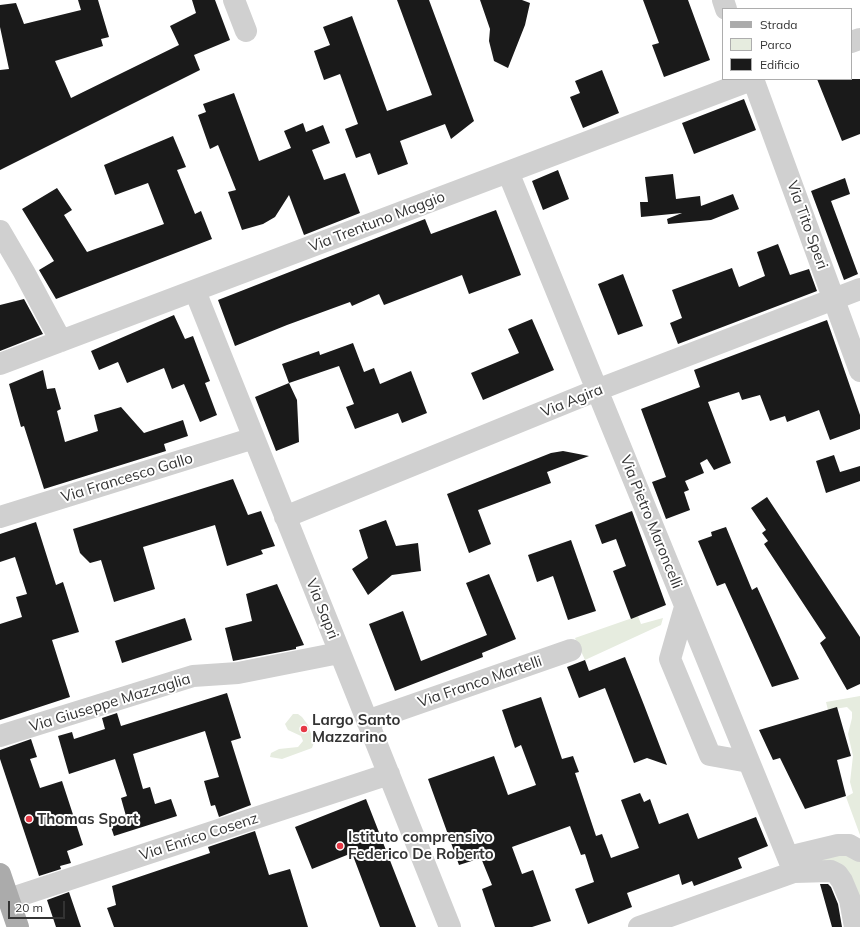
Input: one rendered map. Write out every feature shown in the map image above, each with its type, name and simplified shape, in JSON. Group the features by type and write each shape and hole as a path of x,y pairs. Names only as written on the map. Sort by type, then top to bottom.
{"main road":[{"path":"0,874 18,927"}],"street":[{"path":"234,0 246,31"},
{"name":"Via Trentuno Maggio","path":"0,364 750,80"},
{"name":"Via Tito Speri","path":"753,80 860,371"},
{"name":"Via Pietro Maroncelli","path":"508,172 791,865"},
{"path":"0,231 61,341"},
{"name":"Via Agira","path":"285,517 597,390 860,289"},
{"name":"Via Sapri","path":"195,291 450,927"},
{"name":"Via Francesco Gallo","path":"0,517 254,438"},
{"path":"686,607 670,659 710,755 749,762"},
{"name":"Via Franco Martelli","path":"367,721 571,650"},
{"name":"Via Giuseppe Mazzaglia","path":"0,736 193,676 238,673 340,653"},
{"name":"Via Enrico Cosenz","path":"9,899 389,774"},
{"path":"639,927 838,845 849,845 860,851"},
{"path":"791,865 831,871 837,874 850,900 855,927"}],"green space":[{"path":"638,616 641,624 663,618 661,625 585,660 575,638"},
{"path":"860,696 860,835 846,797 853,793 850,782 853,756 848,734 852,712 847,707 828,710 826,702"},
{"path":"293,714 298,714 308,725 314,742 312,748 282,759 270,757 271,753 279,749 298,747 303,741 301,736 288,730 285,724"},
{"path":"833,851 860,859 860,914 809,857"}],"building":[{"path":"78,0 98,0 109,37 101,39 103,46 55,61 71,98 179,45 170,26 196,13 192,0 215,0 230,40 194,55 200,70 0,170 0,70 9,69 0,27 0,5 16,3 24,24 81,10"},
{"path":"397,0 429,0 474,121 451,139 445,124 400,141 408,164 378,175 370,153 356,158 345,129 358,124 340,74 324,80 314,51 330,45 323,27 352,16 387,111 432,95"},
{"path":"480,0 522,0 530,3 525,25 508,68 494,61 489,41 490,29"},
{"path":"643,0 688,0 710,60 664,77 652,45 659,43"},
{"path":"602,70 619,113 583,128 570,97 580,93 575,81"},
{"path":"860,79 860,134 842,141 817,80"},
{"path":"234,93 259,161 291,148 284,131 303,123 306,132 323,125 330,143 312,150 324,180 345,173 360,213 304,235 289,195 275,217 263,224 242,230 228,192 236,190 218,145 210,149 198,115 206,112 203,104"},
{"path":"744,99 756,130 694,154 682,123"},
{"path":"173,136 186,167 177,170 195,214 201,211 212,239 56,299 39,270 54,261 22,209 57,188 72,210 64,215 87,252 164,224 148,183 115,195 104,165"},
{"path":"558,170 569,199 543,210 532,181"},
{"path":"673,174 676,199 700,196 701,206 733,194 739,209 711,220 668,224 667,219 682,213 641,217 640,202 648,202 645,177"},
{"path":"845,178 850,194 831,201 858,274 844,280 811,191"},
{"path":"496,210 521,275 469,294 462,275 384,305 379,294 352,306 350,302 235,346 218,300 425,219 431,234"},
{"path":"778,244 790,275 809,269 817,291 678,344 670,323 682,318 672,290 732,268 739,287 765,276 757,252"},
{"path":"623,274 643,326 618,335 598,284"},
{"path":"24,299 43,334 0,351 0,305"},
{"path":"174,315 185,339 193,336 210,381 205,383 217,415 200,422 184,384 172,389 164,368 127,383 118,362 99,370 91,351"},
{"path":"532,319 554,370 483,400 471,373 519,353 508,329"},
{"path":"827,320 860,415 860,429 830,440 819,410 787,422 785,416 770,421 760,395 742,400 739,392 708,402 731,463 714,470 707,459 700,463 704,473 685,481 689,490 684,492 690,510 666,519 652,482 666,477 641,409 700,387 694,370"},
{"path":"353,343 364,372 374,368 380,384 411,371 427,413 402,423 398,413 355,429 346,407 354,404 339,366 289,383 282,364 319,351 320,355"},
{"path":"43,370 47,389 55,388 61,409 57,411 65,442 98,431 94,415 121,407 144,433 183,420 188,436 164,444 166,451 44,489 24,426 21,427 9,384"},
{"path":"289,383 297,400 299,442 276,451 255,397"},
{"path":"563,451 589,456 547,472 551,483 478,510 491,544 469,553 447,494 551,453"},
{"path":"834,455 840,472 860,466 860,481 826,493 816,461"},
{"path":"233,479 248,515 261,511 275,546 261,550 263,554 227,566 215,525 143,547 155,589 114,602 101,560 90,563 80,553 73,529"},
{"path":"767,497 860,637 860,684 847,690 820,643 826,638 764,544 768,541 762,533 766,530 751,508"},
{"path":"632,511 666,605 631,619 613,571 626,566 616,539 602,544 595,525"},
{"path":"386,520 396,546 418,543 421,571 392,575 368,595 352,569 368,558 359,530"},
{"path":"36,522 56,585 63,582 79,632 52,640 70,697 0,720 0,624 22,617 16,597 27,594 15,557 0,562 0,534"},
{"path":"726,527 752,590 757,587 799,679 772,687 725,583 717,586 698,541 712,536 711,532"},
{"path":"571,540 596,611 568,620 553,576 537,582 528,555"},
{"path":"489,574 516,639 482,653 483,657 395,691 369,624 403,611 421,661 487,635 466,583"},
{"path":"277,584 304,645 296,647 296,649 233,661 225,628 252,621 246,594"},
{"path":"185,618 192,640 122,663 115,641"},
{"path":"625,657 667,765 647,758 634,763 605,688 579,698 567,667 585,660 589,671"},
{"path":"227,693 241,738 231,741 251,805 219,817 215,805 211,806 204,781 219,777 205,731 133,754 143,789 150,787 155,804 171,799 177,816 114,836 109,821 126,816 121,798 127,796 115,759 69,774 58,736 72,732 74,739 105,729 102,718 117,713 121,726"},
{"path":"541,697 562,759 573,756 579,772 575,773 596,836 602,834 611,858 639,848 621,800 640,793 644,802 650,799 659,824 688,813 698,839 756,817 768,846 738,858 742,868 694,886 692,881 682,885 679,874 627,893 632,907 588,924 575,889 594,882 585,854 581,855 570,826 512,847 522,874 533,870 551,921 532,927 495,927 482,889 492,885 481,858 459,865 428,779 494,756 508,795 536,785 521,745 515,748 502,710"},
{"path":"837,707 851,756 837,760 846,796 805,809 780,758 773,760 759,730"},
{"path":"31,739 37,757 30,759 40,788 62,781 83,845 67,851 71,863 60,866 61,869 39,876 0,759 0,750"},
{"path":"366,799 416,927 380,927 352,853 312,869 295,827"},
{"path":"255,831 269,875 290,869 308,927 114,927 107,908 116,905 112,886 210,853 208,847"},
{"path":"820,884 828,884 831,887 838,904 842,927 832,927"},
{"path":"69,892 81,927 56,927 47,900"}],"place":[{"name":"Largo Santo Mazzarino","path":"304,729"},
{"name":"Thomas Sport","path":"29,819"},
{"name":"Istituto comprensivo Federico De Roberto","path":"340,846"}]}
